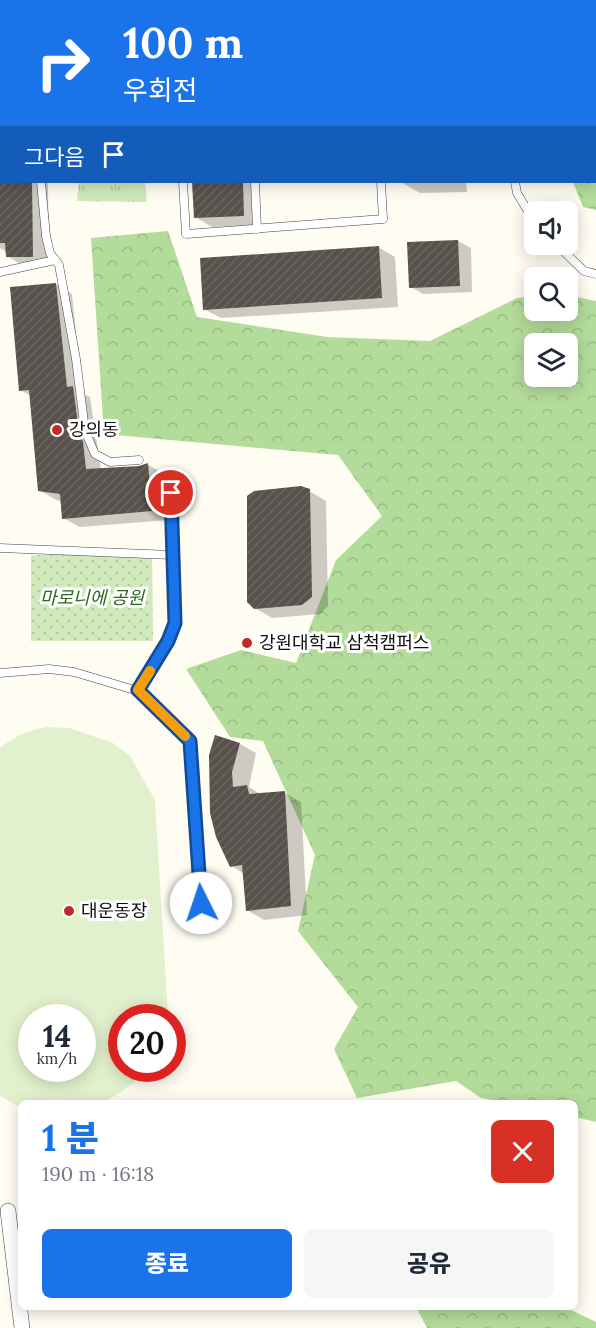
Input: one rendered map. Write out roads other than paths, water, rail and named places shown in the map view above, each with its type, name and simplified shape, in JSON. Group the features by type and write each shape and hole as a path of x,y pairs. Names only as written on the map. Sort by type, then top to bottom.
{"street":[{"path":"8,1211 18,1295"},
{"path":"20,1310 22,1328"}],"lane":[{"path":"40,183 46,236 50,253 59,265 69,318 85,431 95,454 110,462 139,460"},
{"path":"183,183 186,234 383,219 381,183"},
{"path":"255,183 257,229"},
{"path":"514,183 524,205"},
{"path":"567,255 584,271 596,274"},
{"path":"0,272 55,260"},
{"path":"138,690 168,641 175,623 171,493"},
{"path":"0,548 172,555"},
{"path":"0,673 49,669 74,672 138,690 190,741 201,903"}],"place":[{"name":"강의동","path":"57,430"},
{"name":"강원대학교 삼척캠퍼스","path":"247,643"},
{"name":"대운동장","path":"69,911"}],"park label":[{"name":"마로니에 공원","path":"92,598"}]}
